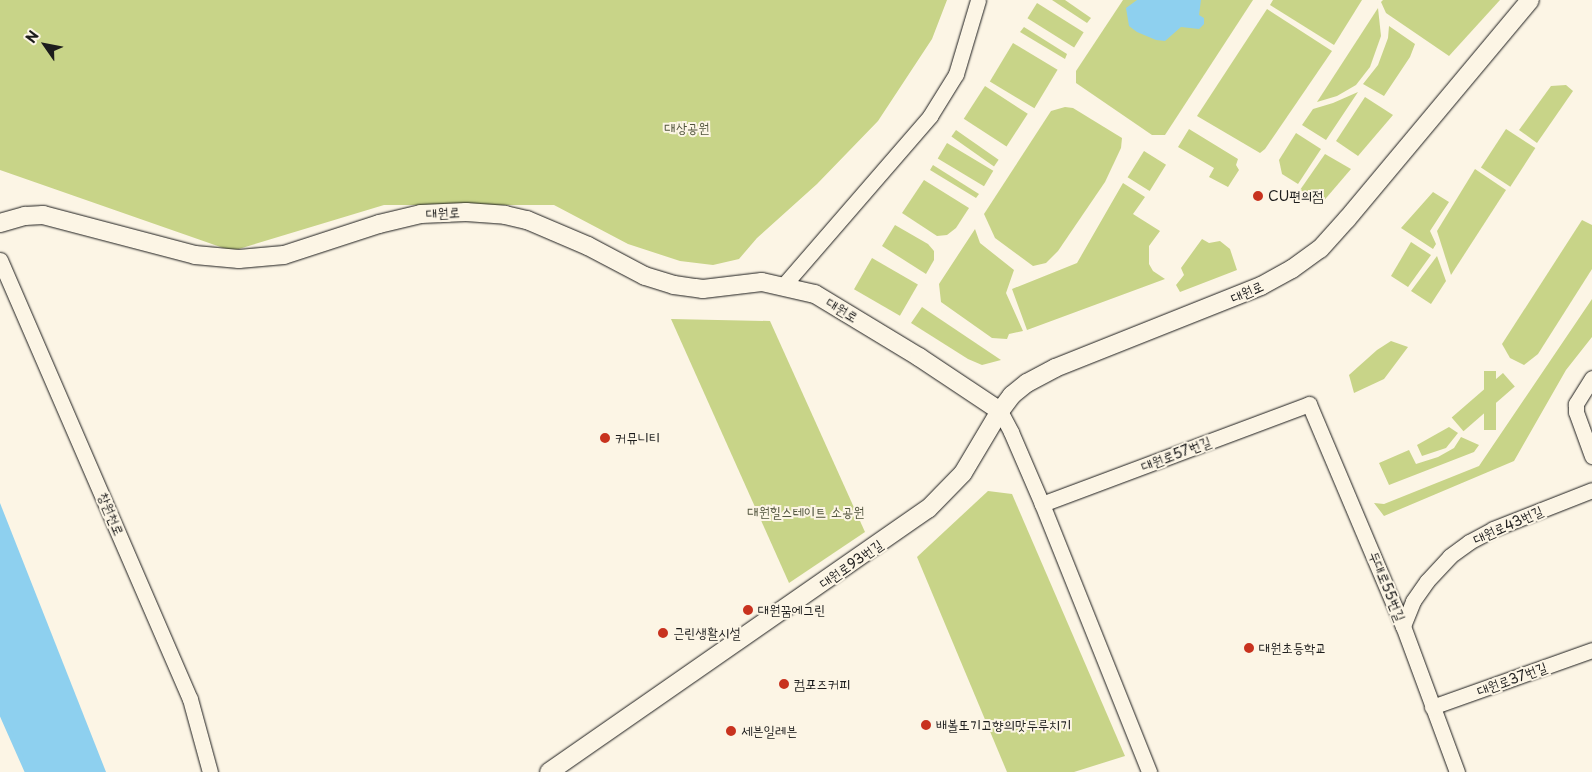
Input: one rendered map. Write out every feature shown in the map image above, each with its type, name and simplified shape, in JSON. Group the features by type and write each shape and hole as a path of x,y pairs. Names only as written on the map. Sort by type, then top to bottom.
{"street":[{"path":"783,286 930,116 956,74 978,0"},
{"name":"대원로","path":"0,223 25,216 43,215 195,255 239,259 284,255 379,224 421,214 484,213 527,220 588,246 645,276 674,285 702,289 762,282 815,294 1000,411 1012,395 1027,383 1055,368 1253,290 1292,269 1320,249 1348,219 1530,0"},
{"name":"창원천로","path":"0,260 190,699 210,772"},
{"path":"1592,378 1576,404 1576,412 1592,456"},
{"name":"대원로57번길","path":"1042,504 1309,404"},
{"name":"두대로55번길","path":"1309,404 1403,626 1457,772"},
{"path":"1000,411 1012,432 1042,504 1149,772"},
{"name":"대원로93번길","path":"549,772 928,508 963,473 1000,411"},
{"name":"대원로43번길","path":"1403,626 1413,601 1427,581 1450,556 1469,542 1493,529 1592,490"},
{"name":"대원로37번길","path":"1432,707 1592,650"}],"green space":[{"name":"대상공원","path":"0,0 947,0 932,39 878,121 817,184 757,238 739,259 713,265 680,261 628,244 554,205 384,205 232,251 0,170"},
{"path":"1052,0 1065,0 1091,18 1087,23"},
{"path":"1123,0 1253,0 1165,135 1152,135 1076,83 1076,71"},
{"path":"1273,0 1362,0 1334,45 1270,5"},
{"path":"1383,0 1500,0 1449,56 1386,13 1381,2"},
{"path":"1037,3 1084,32 1074,47 1027,18"},
{"path":"1378,8 1381,36 1370,67 1356,85 1337,96 1317,102"},
{"path":"1267,9 1332,51 1265,149 1260,153 1197,116"},
{"path":"1389,26 1415,44 1410,57 1384,96 1363,84 1378,65 1388,38"},
{"path":"1024,27 1067,54 1065,59 1020,32"},
{"path":"1013,43 1058,70 1034,108 990,82"},
{"path":"1566,85 1573,91 1537,143 1519,130 1551,86"},
{"path":"985,86 1028,114 1007,146 964,119"},
{"path":"1358,92 1326,140 1302,125 1313,109"},
{"path":"1365,97 1393,115 1358,156 1336,141"},
{"path":"1065,107 1073,108 1122,138 1121,148 1105,182 1058,251 1046,263 1033,266 995,238 984,214 1051,111"},
{"path":"1189,129 1238,159 1236,165 1239,170 1228,187 1209,177 1214,168 1178,147"},
{"path":"1506,129 1535,148 1510,187 1481,168"},
{"path":"956,130 999,160 994,166 951,137"},
{"path":"1296,133 1321,149 1298,184 1282,174 1279,160"},
{"path":"947,143 993,171 984,186 938,158"},
{"path":"1144,151 1166,165 1150,191 1128,177"},
{"path":"1325,154 1351,169 1321,204 1300,190"},
{"path":"933,165 979,194 976,198 930,170"},
{"path":"1475,169 1506,190 1451,275 1437,231"},
{"path":"924,180 969,208 956,228 947,235 937,236 902,213"},
{"path":"1123,183 1145,197 1133,214 1160,231 1149,246 1149,264 1153,271 1165,279 1027,330 1012,289 1077,263"},
{"path":"1433,192 1449,202 1430,231 1436,244 1433,249 1401,228"},
{"path":"1582,220 1592,225 1592,269 1538,354 1524,365 1510,358 1502,344"},
{"path":"895,225 928,244 934,251 934,260 926,274 882,246"},
{"path":"975,229 980,243 1014,270 1006,293 1023,331 1009,334 1007,339 992,338 941,302 939,284"},
{"path":"1202,239 1209,243 1220,241 1230,249 1237,270 1180,292 1176,285 1184,275 1181,268"},
{"path":"1411,242 1431,255 1408,287 1391,276"},
{"path":"1437,256 1446,281 1431,304 1411,291"},
{"path":"872,258 918,284 900,316 854,289"},
{"path":"1592,299 1592,337 1566,370 1514,461 1384,516 1374,503 1384,504 1479,466"},
{"path":"922,307 1001,360 982,365 968,359 911,323"},
{"name":"대원힐스테이트 소공원","path":"671,319 770,321 865,532 789,583"},
{"path":"1391,341 1408,347 1384,379 1354,393 1349,375 1377,350"},
{"path":"1484,371 1496,371 1496,430 1484,430"},
{"path":"1503,373 1515,387 1463,431 1452,418"},
{"path":"1449,427 1458,433 1446,448 1422,456 1417,445"},
{"path":"1461,437 1479,445 1474,452 1389,485 1379,463 1409,450 1416,464 1438,457 1454,448"},
{"path":"988,491 1012,494 1125,756 1074,772 1007,772 917,557"}],"water":[{"path":"1137,0 1201,0 1199,15 1204,18 1204,24 1199,29 1181,27 1165,41 1156,40 1137,32 1129,26 1126,8"},
{"path":"0,503 106,772 27,772 0,711"}],"waterway":[{"path":"0,711 27,772"}],"place":[{"name":"CU편의점","path":"1258,196"},
{"name":"커뮤니티","path":"605,438"},
{"name":"대원꿈에그린","path":"748,610"},
{"name":"근린생활시설","path":"663,633"},
{"name":"대원초등학교","path":"1249,648"},
{"name":"컴포즈커피","path":"784,684"},
{"name":"배볼또기고향의맛두루치기","path":"926,725"},
{"name":"세븐일레븐","path":"731,731"}]}
